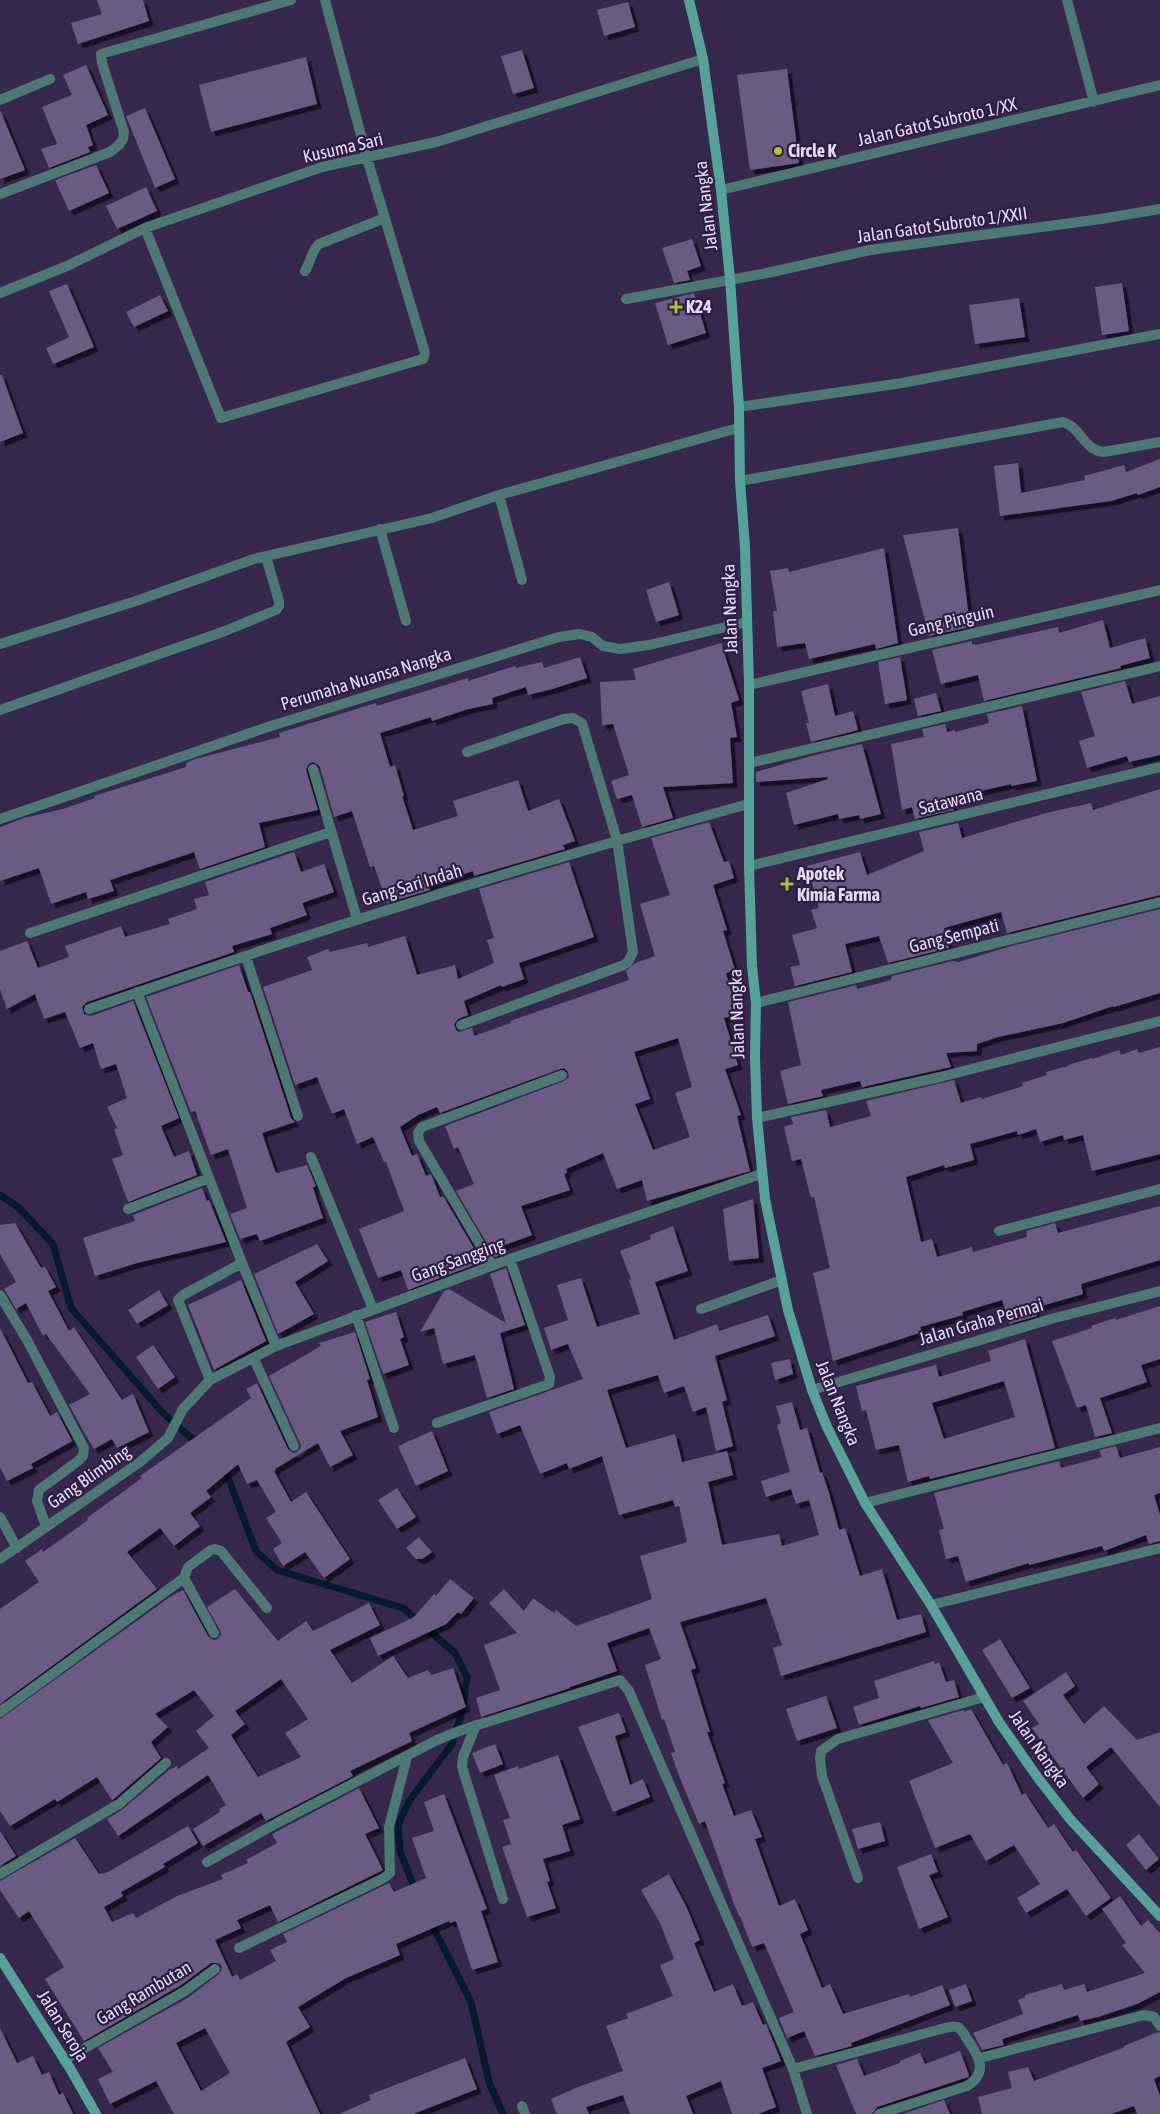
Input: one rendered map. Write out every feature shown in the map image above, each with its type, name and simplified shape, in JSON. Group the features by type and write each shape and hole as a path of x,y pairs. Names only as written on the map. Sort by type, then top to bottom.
{"main road":[{"name":"Jalan Nangka","path":"689,0 703,58 721,190 730,279 739,407 740,481 745,547 750,763 748,804 749,866 752,966 756,1003 757,1118 761,1174 773,1244 788,1310 812,1390 827,1426 865,1502 931,1605 984,1697 1038,1778 1070,1818 1160,1916"},
{"name":"Jalan Seroja","path":"0,1958 64,2060 95,2114"}],"street":[{"path":"0,194 86,163 110,152 119,145 123,139 124,132 101,54 291,0"},
{"path":"144,228 219,415 223,418 423,359 425,352 367,158 325,0"},
{"path":"1067,0 1094,102"},
{"name":"Kusuma Sari","path":"0,293 67,266 144,228 322,167 436,142 703,58"},
{"path":"0,100 50,79"},
{"name":"Jalan Gatot Subroto 1/XX","path":"721,190 1160,85"},
{"name":"Jalan Gatot Subroto 1/XXII","path":"626,299 767,273 870,250 1160,209"},
{"path":"305,270 312,260 313,251 319,244 385,218"},
{"path":"739,407 902,383 1160,334"},
{"path":"740,481 1063,422 1071,424 1091,448 1097,452 1160,442"},
{"path":"0,644 136,601 266,556 432,518 499,495 738,428"},
{"path":"499,495 522,580"},
{"path":"380,529 406,622"},
{"path":"0,710 207,638 276,610 279,606 279,601 266,556"},
{"name":"Gang Pinguin","path":"749,685 1160,590"},
{"name":"Perumaha Nuansa Nangka","path":"0,819 270,726 559,637 580,634 592,637 603,646 620,650 746,622"},
{"path":"750,763 1160,666"},
{"path":"461,1025 624,965 628,962 633,952 617,840 582,722 573,718 564,719 467,752"},
{"name":"Satawana","path":"749,866 1160,768"},
{"path":"313,769 357,919"},
{"name":"Gang Sari Indah","path":"89,1009 357,919 617,840 748,804"},
{"path":"30,933 331,832"},
{"name":"Gang Sempati","path":"756,1003 1160,902"},
{"path":"246,956 298,1116"},
{"path":"137,992 276,1346"},
{"path":"757,1118 940,1077 1160,1021"},
{"path":"492,1265 419,1141 418,1132 422,1127 562,1075"},
{"path":"311,1157 373,1309"},
{"name":"Gang Sangging","path":"183,1409 210,1380 276,1346 492,1265 761,1174"},
{"path":"128,1209 209,1178"},
{"path":"999,1231 1160,1189"},
{"path":"437,1423 549,1384 550,1377 510,1259"},
{"path":"210,1380 178,1300 183,1295 242,1263"},
{"path":"701,1309 782,1280"},
{"name":"Jalan Graha Permai","path":"812,1390 1051,1319 1160,1290"},
{"path":"0,1295 27,1340 84,1448 83,1456 78,1461 40,1490 37,1501 46,1526"},
{"path":"356,1315 394,1428"},
{"path":"254,1359 294,1446"},
{"name":"Gang Blimbing","path":"0,1559 140,1462 168,1438 183,1409"},
{"path":"865,1502 1160,1428"},
{"path":"0,1517 16,1548"},
{"path":"931,1605 1160,1548"},
{"path":"0,1712 184,1578 186,1570 191,1564 212,1550 218,1550 267,1608"},
{"path":"184,1578 214,1633"},
{"path":"207,1862 277,1823 437,1740 476,1725 620,1680 625,1685 792,2070 807,2114"},
{"path":"858,1878 822,1776 821,1751 838,1739 984,1697"},
{"path":"476,1725 463,1757 462,1767 503,1899"},
{"path":"239,1948 384,1878 390,1873 389,1827 407,1757"},
{"path":"0,1874 119,1804 166,1763"},
{"name":"Gang Rambutan","path":"64,2060 184,1991 215,1969"},
{"path":"980,2058 1144,2015 1154,2017 1160,2026"},
{"path":"792,2070 954,2026 961,2030 980,2058 979,2073 976,2080 968,2086 879,2114"}],"building":[{"path":"97,0 143,0 149,21 78,44 71,23 102,14"},
{"path":"628,2 635,27 604,36 597,10"},
{"path":"522,50 534,88 513,94 501,56"},
{"path":"306,57 317,104 211,132 199,85"},
{"path":"86,65 108,115 86,125 93,145 88,147 90,152 49,168 41,149 57,144 42,107 72,95 63,75"},
{"path":"787,69 799,163 750,170 737,75"},
{"path":"145,108 175,179 155,188 126,116"},
{"path":"0,110 25,170 0,179"},
{"path":"96,165 109,193 69,211 55,180"},
{"path":"146,187 157,211 117,229 106,206"},
{"path":"692,239 701,266 687,271 690,280 674,283 662,248"},
{"path":"1122,283 1129,331 1102,335 1095,287"},
{"path":"67,284 94,347 53,364 46,348 69,337 49,291"},
{"path":"694,293 706,333 668,345 655,303"},
{"path":"160,295 168,311 134,327 126,312"},
{"path":"1019,298 1025,337 975,344 969,305"},
{"path":"0,375 2,375 23,433 0,442"},
{"path":"1160,459 1160,487 1138,495 1137,493 1111,501 1000,516 994,466 1018,463 1021,493 1085,480 1084,476 1124,465 1126,472"},
{"path":"958,528 970,627 929,636 903,535"},
{"path":"884,548 898,643 876,649 875,644 809,659 805,643 777,647 773,611 777,611 770,571 788,568 789,572"},
{"path":"669,582 679,615 656,622 646,590"},
{"path":"1103,620 1110,648 1145,638 1150,658 1120,666 1121,668 984,701 978,675 941,684 932,650 972,641 972,644 975,645 1058,627 1059,633"},
{"path":"721,643 739,700 731,703 737,737 730,738 733,783 663,787 673,818 642,827 632,795 617,799 611,781 629,775 613,724 602,725 600,682 636,680 633,669"},
{"path":"580,657 587,678 528,695 526,687 492,698 493,704 468,709 432,721 431,717 380,733 390,767 395,765 404,796 402,796 413,830 458,816 453,801 518,780 528,811 559,799 575,841 563,845 565,849 474,876 473,871 429,885 430,890 387,903 374,866 370,867 352,811 334,817 320,767 312,762 306,770 318,810 259,823 265,847 200,869 194,852 110,880 114,891 88,899 86,892 51,904 39,868 0,881 0,827 24,818 63,809 95,798 94,796 186,767 186,763 195,759 280,737 279,733 376,703 377,706 468,678 468,681 515,666 516,668 542,662 544,668"},
{"path":"900,657 907,700 885,704 878,662"},
{"path":"1125,681 1132,704 1160,696 1160,755 1129,762 1127,756 1087,768 1079,741 1095,736 1081,692"},
{"path":"828,684 835,716 853,711 858,730 811,742 806,723 809,723 801,691"},
{"path":"936,693 941,711 918,716 914,699"},
{"path":"1022,706 1037,781 1011,786 1011,784 951,798 954,810 915,819 912,807 902,810 891,744 924,737 922,729 945,724 947,732 955,730 955,732 989,723 987,714"},
{"path":"862,744 881,814 860,819 859,815 839,819 838,814 794,825 786,793 828,779 827,777 756,782 756,772"},
{"path":"1160,789 1160,895 1007,933 1001,912 944,928 949,948 888,963 879,936 845,944 852,972 795,986 790,967 800,965 792,935 817,928 811,910 819,908 807,866 860,852 867,875 924,851 919,832 958,823 962,838 1046,813 1091,803 1093,810"},
{"path":"709,822 724,862 729,861 734,878 713,885 727,930 723,931 735,970 726,973 737,1015 724,1018 738,1065 725,1069 741,1115 737,1116 750,1171 647,1201 642,1180 617,1189 603,1153 566,1169 567,1173 564,1174 570,1190 521,1206 532,1235 499,1247 501,1255 495,1257 456,1191 474,1184 458,1147 454,1149 445,1126 564,1081 569,1077 568,1072 564,1068 560,1069 440,1113 437,1107 418,1115 400,1127 412,1156 417,1154 426,1176 431,1174 440,1197 443,1196 482,1262 408,1290 401,1270 378,1278 359,1229 404,1211 386,1162 384,1162 373,1137 357,1144 344,1109 332,1114 317,1077 295,1085 263,987 312,970 307,957 328,949 330,952 367,943 368,947 405,936 417,975 455,965 458,979 494,963 487,940 494,938 479,889 569,862 594,937 519,963 524,979 502,987 501,985 464,1001 468,1015 458,1019 454,1024 456,1030 459,1032 472,1028 474,1036 511,1023 510,1021 629,980 626,971 635,963 655,956 640,904 670,895 651,838","holes":["678,1038 692,1087 675,1093 690,1137 653,1150 635,1104 650,1099 634,1052"]},
{"path":"294,852 301,872 324,864 334,892 302,903 307,915 270,928 272,934 232,946 234,952 87,1002 82,1007 84,1014 91,1016 133,1001 179,1118 161,1126 174,1157 189,1151 197,1175 128,1202 112,1159 123,1155 114,1129 117,1128 107,1107 127,1098 116,1064 101,1069 93,1043 80,1048 65,1012 44,1019 35,994 7,1009 0,989 0,951 27,941 38,968 69,957 65,946 121,926 125,937 170,924 168,919 197,909 194,899 209,895 205,882"},
{"path":"1160,909 1160,993 1063,1023 998,1037 977,1044 977,1051 946,1053 951,1067 862,1087 860,1081 821,1090 823,1096 788,1104 780,1071 801,1065 788,1002 856,985 857,989 891,980 892,976 952,961 959,962 1011,946"},
{"path":"239,965 248,992 250,992 291,1118 295,1122 262,1133 277,1173 307,1165 316,1186 313,1188 323,1218 260,1241 257,1234 240,1239 230,1214 247,1208 228,1149 211,1155 195,1111 191,1112 146,997"},
{"path":"1160,1047 1160,1154 1092,1171 1083,1135 1064,1140 1063,1135 1040,1142 1036,1129 1018,1135 1017,1131 970,1144 974,1160 945,1168 944,1165 906,1177 921,1242 932,1239 937,1257 972,1247 973,1252 1027,1237 1026,1231 1055,1223 1058,1233 1160,1206 1160,1260 1081,1284 1083,1294 1034,1308 1037,1316 1010,1324 1002,1300 962,1312 963,1315 920,1327 922,1332 833,1361 813,1273 830,1268 814,1197 811,1198 801,1159 792,1161 784,1127 793,1124 791,1117 826,1110 830,1127 871,1116 866,1101 954,1080 961,1103 981,1097 982,1099 1023,1086 1022,1083 1047,1075 1046,1072 1119,1050 1121,1055 1137,1049 1139,1053"},
{"path":"202,1188 207,1201 209,1200 226,1242 137,1263 95,1276 83,1238 135,1221 133,1215"},
{"path":"753,1199 759,1258 729,1261 723,1209"},
{"path":"15,1223 41,1268 45,1267 56,1287 48,1291 69,1331 74,1327 122,1400 133,1394 149,1432 117,1448 112,1439 94,1449 69,1405 90,1394 46,1334 43,1336 26,1303 16,1309 4,1289 16,1282 0,1254 0,1225"},
{"path":"673,1226 688,1271 655,1282 674,1340 717,1324 719,1331 768,1315 775,1336 715,1356 727,1400 722,1402 733,1446 716,1451 706,1407 693,1412 684,1386 664,1393 658,1375 607,1390 626,1448 675,1434 682,1462 727,1451 733,1475 708,1482 722,1545 779,1534 782,1546 819,1535 809,1500 796,1504 791,1489 766,1497 761,1481 790,1472 777,1425 781,1423 776,1406 792,1402 800,1430 807,1428 820,1473 822,1472 829,1493 839,1530 845,1528 860,1576 882,1569 897,1620 921,1614 926,1632 781,1676 773,1648 782,1645 766,1598 680,1622 696,1668 691,1670 710,1732 707,1732 725,1783 722,1784 734,1816 751,1810 762,1837 755,1839 779,1906 795,1899 808,1930 800,1934 822,1988 830,1984 843,2014 909,1994 910,1997 942,1985 950,2005 851,2043 852,2046 815,2056 804,2031 787,2038 779,2018 794,2012 764,1943 752,1947 734,1904 705,1821 699,1824 678,1773 671,1753 675,1752 664,1719 662,1720 645,1665 661,1659 649,1628 607,1643 617,1671 481,1717 476,1698 500,1690 484,1645 517,1633 489,1603 504,1589 524,1611 533,1598 554,1613 556,1610 576,1626 652,1599 640,1556 687,1542 679,1506 675,1507 673,1500 619,1515 602,1456 569,1469 567,1463 540,1474 520,1425 497,1434 489,1412 583,1379 568,1344 551,1350 544,1328 568,1320 557,1285 581,1278 597,1327 640,1314 629,1280 631,1279 620,1251 651,1239 650,1235"},
{"path":"317,1244 328,1261 295,1282 314,1314 278,1334 254,1274"},
{"path":"506,1268 525,1325 500,1333 514,1389 487,1398 475,1355 443,1364 434,1328 420,1332 444,1291 449,1289 506,1323 490,1274"},
{"path":"241,1280 266,1341 214,1370 188,1305"},
{"path":"159,1290 168,1305 137,1324 128,1310"},
{"path":"1160,1306 1160,1359 1141,1365 1147,1382 1100,1398 1112,1433 1095,1437 1086,1405 1077,1408 1052,1341 1092,1328 1091,1326 1115,1318 1116,1320"},
{"path":"396,1312 404,1337 400,1339 409,1365 383,1374 365,1322"},
{"path":"0,1328 28,1383 32,1382 50,1416 57,1412 72,1441 31,1464 33,1468 7,1481 0,1467"},
{"path":"355,1332 370,1379 367,1380 378,1417 340,1431 353,1455 330,1467 318,1443 274,1471 291,1502 306,1492 350,1559 324,1578 305,1552 283,1566 273,1549 282,1543 266,1518 276,1512 257,1480 247,1484 238,1464 206,1491 211,1497 190,1513 200,1526 174,1546 160,1528 127,1552 157,1589 0,1704 0,1609 39,1582 25,1561 42,1549 43,1552 88,1520 87,1518 142,1478 140,1476 251,1398 246,1389 257,1383 288,1449 293,1453 297,1452 301,1447 300,1443 269,1376 321,1346 319,1343"},
{"path":"1025,1339 1055,1448 930,1479 929,1476 908,1482 899,1445 876,1450 866,1410 862,1411 856,1386 936,1365 939,1377 991,1361 988,1351","holes":["1004,1381 1015,1417 944,1439 932,1403"]},
{"path":"153,1345 175,1377 158,1389 136,1357"},
{"path":"790,1359 793,1374 775,1380 771,1363"},
{"path":"432,1431 448,1471 416,1486 398,1446"},
{"path":"1116,1446 1120,1458 1160,1447 1160,1493 1154,1495 1160,1515 1160,1541 1149,1544 1146,1535 1104,1551 1102,1546 1029,1565 1029,1563 966,1582 958,1556 946,1559 939,1530 944,1529 934,1493 1059,1461 1061,1468 1102,1457 1099,1450"},
{"path":"397,1488 416,1517 397,1529 378,1500"},
{"path":"419,1537 432,1552 422,1559 416,1559 406,1548"},
{"path":"450,1579 474,1598 461,1614 458,1612 446,1624 378,1656 370,1638 414,1617 434,1594 436,1596"},
{"path":"235,1589 278,1641 306,1621 313,1631 369,1603 380,1625 330,1650 352,1683 393,1656 408,1678 428,1670 431,1675 453,1668 466,1707 409,1733 412,1741 350,1771 353,1776 266,1821 261,1813 203,1846 193,1829 220,1812 219,1809 226,1805 208,1775 118,1836 107,1819 123,1809 169,1770 177,1766 178,1769 209,1748 196,1731 214,1716 194,1690 155,1714 168,1727 151,1742 161,1758 115,1798 112,1800 97,1777 57,1802 55,1799 10,1826 0,1811 0,1719 170,1597 183,1590 208,1636 213,1640 218,1639 221,1634 220,1630 207,1607","holes":["281,1679 308,1719 285,1733 301,1757 258,1777 231,1735 245,1724 235,1711"]},
{"path":"1000,1639 1030,1688 1012,1698 982,1650"},
{"path":"934,1661 935,1664 939,1662 946,1682 954,1680 959,1697 921,1708 920,1706 859,1725 853,1707 879,1698 874,1681"},
{"path":"1066,1672 1075,1686 1063,1695 1084,1724 1104,1706 1137,1740 1160,1732 1160,1807 1111,1747 1086,1767 1099,1784 1083,1798 1032,1728 1039,1724 1023,1701"},
{"path":"826,1696 837,1728 797,1741 786,1709"},
{"path":"971,1709 1003,1765 1007,1763 1022,1795 1025,1793 1048,1828 1054,1824 1073,1852 1076,1850 1111,1898 1086,1916 1067,1889 1026,1913 1017,1898 1040,1884 1014,1845 986,1861 970,1834 935,1848 909,1781 953,1763 928,1720"},
{"path":"619,1713 626,1732 615,1736 630,1785 643,1779 650,1797 613,1812 578,1727"},
{"path":"495,1744 503,1764 480,1773 472,1753"},
{"path":"558,1755 580,1819 562,1825 570,1851 543,1859 550,1881 547,1882 556,1908 527,1917 502,1847 511,1844 503,1820 510,1818 494,1775 518,1766 519,1769"},
{"path":"359,1788 379,1828 365,1834 383,1870 278,1922 270,1905 237,1920 241,1928 215,1940 232,1977 237,1974 240,1980 276,1961 270,1950 287,1942 283,1934 389,1883 394,1892 426,1878 412,1838 434,1831 424,1802 444,1794 487,1909 481,1911 498,1962 472,1970 456,1921 450,1923 449,1921 396,1944 400,1955 346,1978 298,2007 310,2027 286,2042 320,2114 174,2114 156,2081 110,2104 98,2079 113,2072 98,2048 189,1997 219,1974 222,1969 221,1965 211,1963 181,1985 84,2041 45,1979 64,1967 29,1911 19,1918 0,1890 0,1881 75,1838 99,1874 106,1873 188,1826 198,1843 163,1864 165,1867 121,1892 123,1896 104,1907 112,1922 133,1913 136,1918 177,1896 223,1879 221,1875 248,1863 246,1860 277,1843 272,1834","holes":["205,2028 230,2073 201,2091 176,2043"]},
{"path":"880,1822 885,1841 858,1849 852,1829"},
{"path":"0,1831 16,1856 0,1866"},
{"path":"1139,1834 1159,1859 1146,1870 1126,1845"},
{"path":"931,1854 938,1872 929,1875 948,1917 919,1929 897,1867"},
{"path":"669,1874 686,1906 700,1940 694,1943 714,1992 733,1984 742,2006 753,2002 763,2025 766,2024 781,2061 762,2068 776,2107 758,2114 732,2114 721,2081 686,2096 693,2114 630,2114 623,2095 586,2107 589,2114 557,2114 551,2099 623,2071 606,2026 628,2018 626,2014 673,1996 660,1965 674,1959 660,1923 641,1890"},
{"path":"1120,1896 1141,1926 1148,1920 1160,1933 1160,1992 1137,2004 1098,2017 1080,2021 1078,2015 1002,2039 1004,2045 982,2050 973,2033 1023,2014 1018,2000 1025,1997 1025,1995 1062,1984 1064,1990 1084,1984 1087,1992 1145,1973 1122,1945 1126,1943 1102,1909"},
{"path":"966,1984 972,2001 955,2007 949,1990"},
{"path":"0,2028 17,2063 33,2056 42,2075 49,2072 59,2095 63,2093 73,2114 0,2114"},
{"path":"1158,2032 1160,2033 1160,2076 1154,2079 1160,2096 1160,2114 1137,2114 1134,2106 1111,2114 982,2114 978,2097 1012,2088 1008,2072 1028,2067 1034,2081 1125,2047"},
{"path":"960,2051 969,2075 968,2077 877,2107 872,2114 856,2114 836,2065 857,2059 864,2076 900,2063 900,2061 920,2053 925,2064"},
{"path":"465,2058 477,2089 413,2114 339,2114 371,2100 369,2095"},
{"path":"944,2100 950,2114 902,2114"}],"waterway":[{"path":"0,1195 18,1207 53,1244 71,1308 163,1413 199,1445"},
{"path":"224,1467 256,1551 277,1570 403,1608 455,1653 467,1677 462,1712 452,1744 409,1801 398,1825 400,1851 416,1892"},
{"path":"429,1919 471,2002 489,2082 503,2114"}],"place":[{"name":"Circle K","path":"778,151"},
{"name":"K24","path":"676,307"},
{"name":"Apotek Kimia Farma","path":"787,884"}]}
